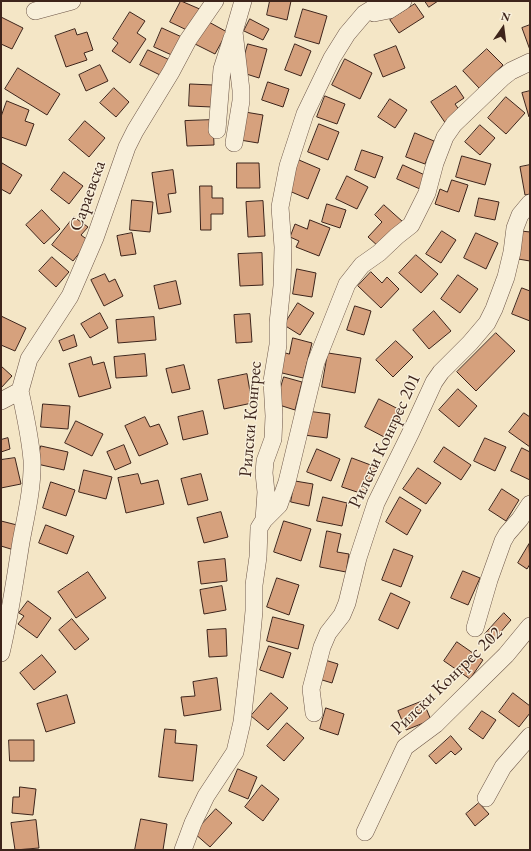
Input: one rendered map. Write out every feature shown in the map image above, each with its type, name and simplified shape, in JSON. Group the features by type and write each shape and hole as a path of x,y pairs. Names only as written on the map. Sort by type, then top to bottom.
{"street":[{"path":"35,11 72,1"},
{"name":"Сараевска","path":"20,391 29,359 70,296 92,245 129,142 171,72 188,40 215,1"},
{"path":"217,130 222,69 243,1"},
{"name":"Рилски Конгрес","path":"183,850 193,823 206,796 231,759 238,742 242,722 254,611 254,585 258,557 259,528 264,520 266,492 264,473 265,461 272,439 274,416 272,381 278,345 278,323 282,286 283,247 280,207 288,166 305,114 332,58 364,7 385,1"},
{"path":"364,7 389,10 403,1"},
{"path":"234,32 241,90 241,101 234,143"},
{"path":"264,520 279,505 316,362 346,284 362,265 379,253 411,225 427,193 434,163 445,138 454,124 502,78 511,71 530,62"},
{"name":"Рилски Конгрес 201","path":"314,713 311,689 322,647 328,633 342,615 347,603 358,558 376,503 434,382 441,372 470,343 487,323 506,277 512,252 515,228 520,215 530,203"},
{"path":"1,401 20,391 27,424 32,461 27,515 7,629 1,653"},
{"name":"Рилски Конгрес 202","path":"475,628 489,580 503,541 530,504"},
{"name":"Рилски Конгрес 202","path":"365,832 405,747 445,716 506,655 530,626"},
{"path":"486,798 503,767 530,736"}],"building":[{"path":"181,1 202,10 191,32 170,22"},
{"path":"270,1 291,1 287,20 267,15"},
{"path":"425,1 438,1 429,7"},
{"path":"415,4 424,17 399,33 390,20"},
{"path":"303,9 327,16 319,44 295,37"},
{"path":"130,12 145,21 137,33 146,39 130,63 112,51 118,43 113,39"},
{"path":"1,17 23,28 12,49 1,44"},
{"path":"250,19 269,29 263,40 244,31"},
{"path":"207,21 227,32 215,54 195,44"},
{"path":"530,25 530,50 522,28"},
{"path":"162,28 184,38 176,57 154,47"},
{"path":"75,29 77,35 87,32 93,50 84,53 87,60 66,67 55,36"},
{"path":"248,44 267,49 259,78 240,72"},
{"path":"295,44 311,51 301,76 285,70"},
{"path":"396,46 405,68 383,77 374,55"},
{"path":"487,49 503,65 479,88 463,71"},
{"path":"148,50 170,60 162,76 140,65"},
{"path":"345,59 372,73 360,99 332,85"},
{"path":"100,65 108,81 86,91 79,75"},
{"path":"18,68 60,94 47,115 5,89"},
{"path":"268,82 289,89 283,107 262,100"},
{"path":"190,84 213,85 212,107 189,106"},
{"path":"456,86 464,98 455,104 462,114 446,124 431,102"},
{"path":"114,88 129,102 116,117 100,103"},
{"path":"530,91 530,116 529,117 522,93"},
{"path":"325,96 345,104 337,124 317,117"},
{"path":"506,97 525,113 506,134 488,118"},
{"path":"390,99 407,110 395,128 378,117"},
{"path":"7,101 29,110 25,121 34,124 26,146 1,137 1,117"},
{"path":"245,112 263,115 258,143 240,140"},
{"path":"213,120 214,145 187,146 185,121"},
{"path":"85,121 105,138 89,157 69,140"},
{"path":"319,124 339,132 328,160 308,152"},
{"path":"480,125 495,138 480,155 465,142"},
{"path":"415,133 434,141 425,164 406,157"},
{"path":"362,150 383,157 375,178 355,170"},
{"path":"462,156 491,164 485,185 456,177"},
{"path":"299,160 320,169 308,199 287,190"},
{"path":"2,163 22,175 10,194 1,189"},
{"path":"237,163 259,163 260,188 237,188"},
{"path":"403,165 427,176 420,189 397,179"},
{"path":"530,165 530,194 525,195 520,167"},
{"path":"173,170 176,193 168,194 171,212 158,214 152,173"},
{"path":"64,172 83,186 69,204 51,190"},
{"path":"347,176 368,187 357,209 336,199"},
{"path":"452,180 468,185 459,212 435,204 440,189 447,192"},
{"path":"200,186 212,186 212,198 223,198 223,214 211,214 211,230 201,230"},
{"path":"479,198 499,202 495,220 475,216"},
{"path":"132,200 153,202 150,232 130,230"},
{"path":"263,201 265,236 248,237 246,202"},
{"path":"327,204 346,210 340,228 322,222"},
{"path":"384,205 403,222 379,247 368,237 382,222 375,215"},
{"path":"42,210 60,229 44,244 26,225"},
{"path":"74,217 88,227 81,235 89,241 73,261 52,245"},
{"path":"310,220 330,228 319,256 296,247 299,241 290,237 295,224 307,229"},
{"path":"442,231 456,240 441,263 426,254"},
{"path":"521,231 530,232 530,261 518,259"},
{"path":"132,233 136,254 121,256 117,236"},
{"path":"476,233 498,243 486,269 464,258"},
{"path":"262,253 263,285 240,286 238,254"},
{"path":"416,255 438,274 421,293 399,273"},
{"path":"52,257 69,272 56,287 39,271"},
{"path":"297,269 316,273 312,297 293,294"},
{"path":"371,272 382,283 387,277 399,289 381,308 358,286"},
{"path":"105,274 109,282 115,279 123,296 104,306 91,280"},
{"path":"458,275 478,289 460,313 441,299"},
{"path":"176,281 181,304 159,309 154,286"},
{"path":"522,288 530,291 530,321 512,314"},
{"path":"298,303 314,313 300,335 284,325"},
{"path":"355,306 371,311 364,335 347,330"},
{"path":"434,311 451,331 429,349 413,330"},
{"path":"100,313 108,328 90,338 81,324"},
{"path":"250,314 252,342 236,343 234,315"},
{"path":"1,316 26,328 15,351 1,345"},
{"path":"154,317 156,340 118,343 116,320"},
{"path":"496,333 515,351 476,391 457,372"},
{"path":"74,335 77,346 63,351 59,341"},
{"path":"293,338 312,343 303,378 278,372 282,352 289,354"},
{"path":"396,341 413,357 393,377 376,360"},
{"path":"328,353 361,358 355,393 322,387"},
{"path":"145,354 147,376 116,378 114,357"},
{"path":"91,357 93,365 104,362 111,388 79,397 69,364"},
{"path":"184,365 190,389 172,393 166,369"},
{"path":"1,366 12,376 1,388"},
{"path":"247,374 252,403 224,409 218,380"},
{"path":"284,377 302,382 295,410 276,404"},
{"path":"458,389 477,406 459,427 439,410"},
{"path":"379,399 402,411 388,439 365,427"},
{"path":"43,404 70,406 68,429 41,427"},
{"path":"203,411 208,434 183,440 178,417"},
{"path":"307,411 330,414 327,438 304,435"},
{"path":"524,413 530,417 530,447 509,432"},
{"path":"145,417 150,427 159,424 168,444 139,456 125,426"},
{"path":"76,421 103,434 92,456 65,443"},
{"path":"8,438 10,449 1,452 1,440"},
{"path":"485,438 506,447 495,471 474,461"},
{"path":"124,445 131,463 115,470 107,452"},
{"path":"41,446 68,452 64,470 37,464"},
{"path":"444,447 471,465 461,480 434,462"},
{"path":"522,448 530,452 530,480 511,471"},
{"path":"317,449 340,459 331,481 307,472"},
{"path":"15,458 21,484 1,488 1,460"},
{"path":"352,458 376,467 366,495 342,487"},
{"path":"418,468 441,483 426,504 403,489"},
{"path":"84,470 112,477 106,499 79,492"},
{"path":"138,474 141,484 158,480 164,504 126,513 118,478"},
{"path":"201,474 208,500 188,505 181,479"},
{"path":"295,481 313,484 309,506 291,502"},
{"path":"51,482 75,490 66,516 43,508"},
{"path":"502,489 519,500 506,521 489,510"},
{"path":"323,497 347,503 342,526 317,521"},
{"path":"400,497 421,510 407,535 386,522"},
{"path":"221,512 228,537 204,543 197,518"},
{"path":"1,521 21,526 14,550 1,546"},
{"path":"284,521 311,529 301,561 274,552"},
{"path":"46,525 74,536 67,554 39,543"},
{"path":"327,531 341,534 337,552 349,554 346,572 320,567"},
{"path":"529,544 530,564 527,569 518,563"},
{"path":"394,549 413,556 401,587 382,580"},
{"path":"225,559 227,581 201,584 198,562"},
{"path":"463,571 480,578 468,605 451,598"},
{"path":"88,572 106,598 76,618 58,592"},
{"path":"277,578 299,585 289,615 267,607"},
{"path":"222,586 226,610 204,614 200,590"},
{"path":"391,593 410,602 398,629 379,620"},
{"path":"28,601 51,618 37,638 18,624 24,616 19,613"},
{"path":"504,613 511,620 493,641 485,634"},
{"path":"273,617 304,625 298,649 267,641"},
{"path":"72,619 89,639 75,650 59,630"},
{"path":"226,629 227,656 209,657 207,630"},
{"path":"457,642 483,660 470,679 444,661"},
{"path":"269,646 291,653 283,678 260,670"},
{"path":"42,655 56,672 34,690 20,673"},
{"path":"325,660 338,664 332,683 319,679"},
{"path":"217,678 221,710 184,716 181,697 195,696 193,682"},
{"path":"271,693 288,708 268,730 251,716"},
{"path":"513,693 530,706 530,713 519,727 499,712"},
{"path":"67,695 75,723 46,732 37,704"},
{"path":"423,701 431,720 406,730 398,711"},
{"path":"326,708 344,714 338,735 320,729"},
{"path":"482,711 496,720 483,739 469,729"},
{"path":"287,723 304,738 284,761 267,746"},
{"path":"165,729 176,730 175,743 197,745 193,781 159,777"},
{"path":"451,736 462,749 455,755 451,751 436,764 429,756"},
{"path":"9,740 34,740 34,761 10,761"},
{"path":"238,769 257,777 248,799 229,791"},
{"path":"262,785 279,799 263,821 245,807"},
{"path":"20,787 36,789 33,815 12,813 13,797 19,797"},
{"path":"479,803 489,814 475,826 466,814"},
{"path":"216,809 232,823 210,847 194,833"},
{"path":"141,819 167,824 163,850 135,850"},
{"path":"36,820 39,848 15,850 11,823"}]}
